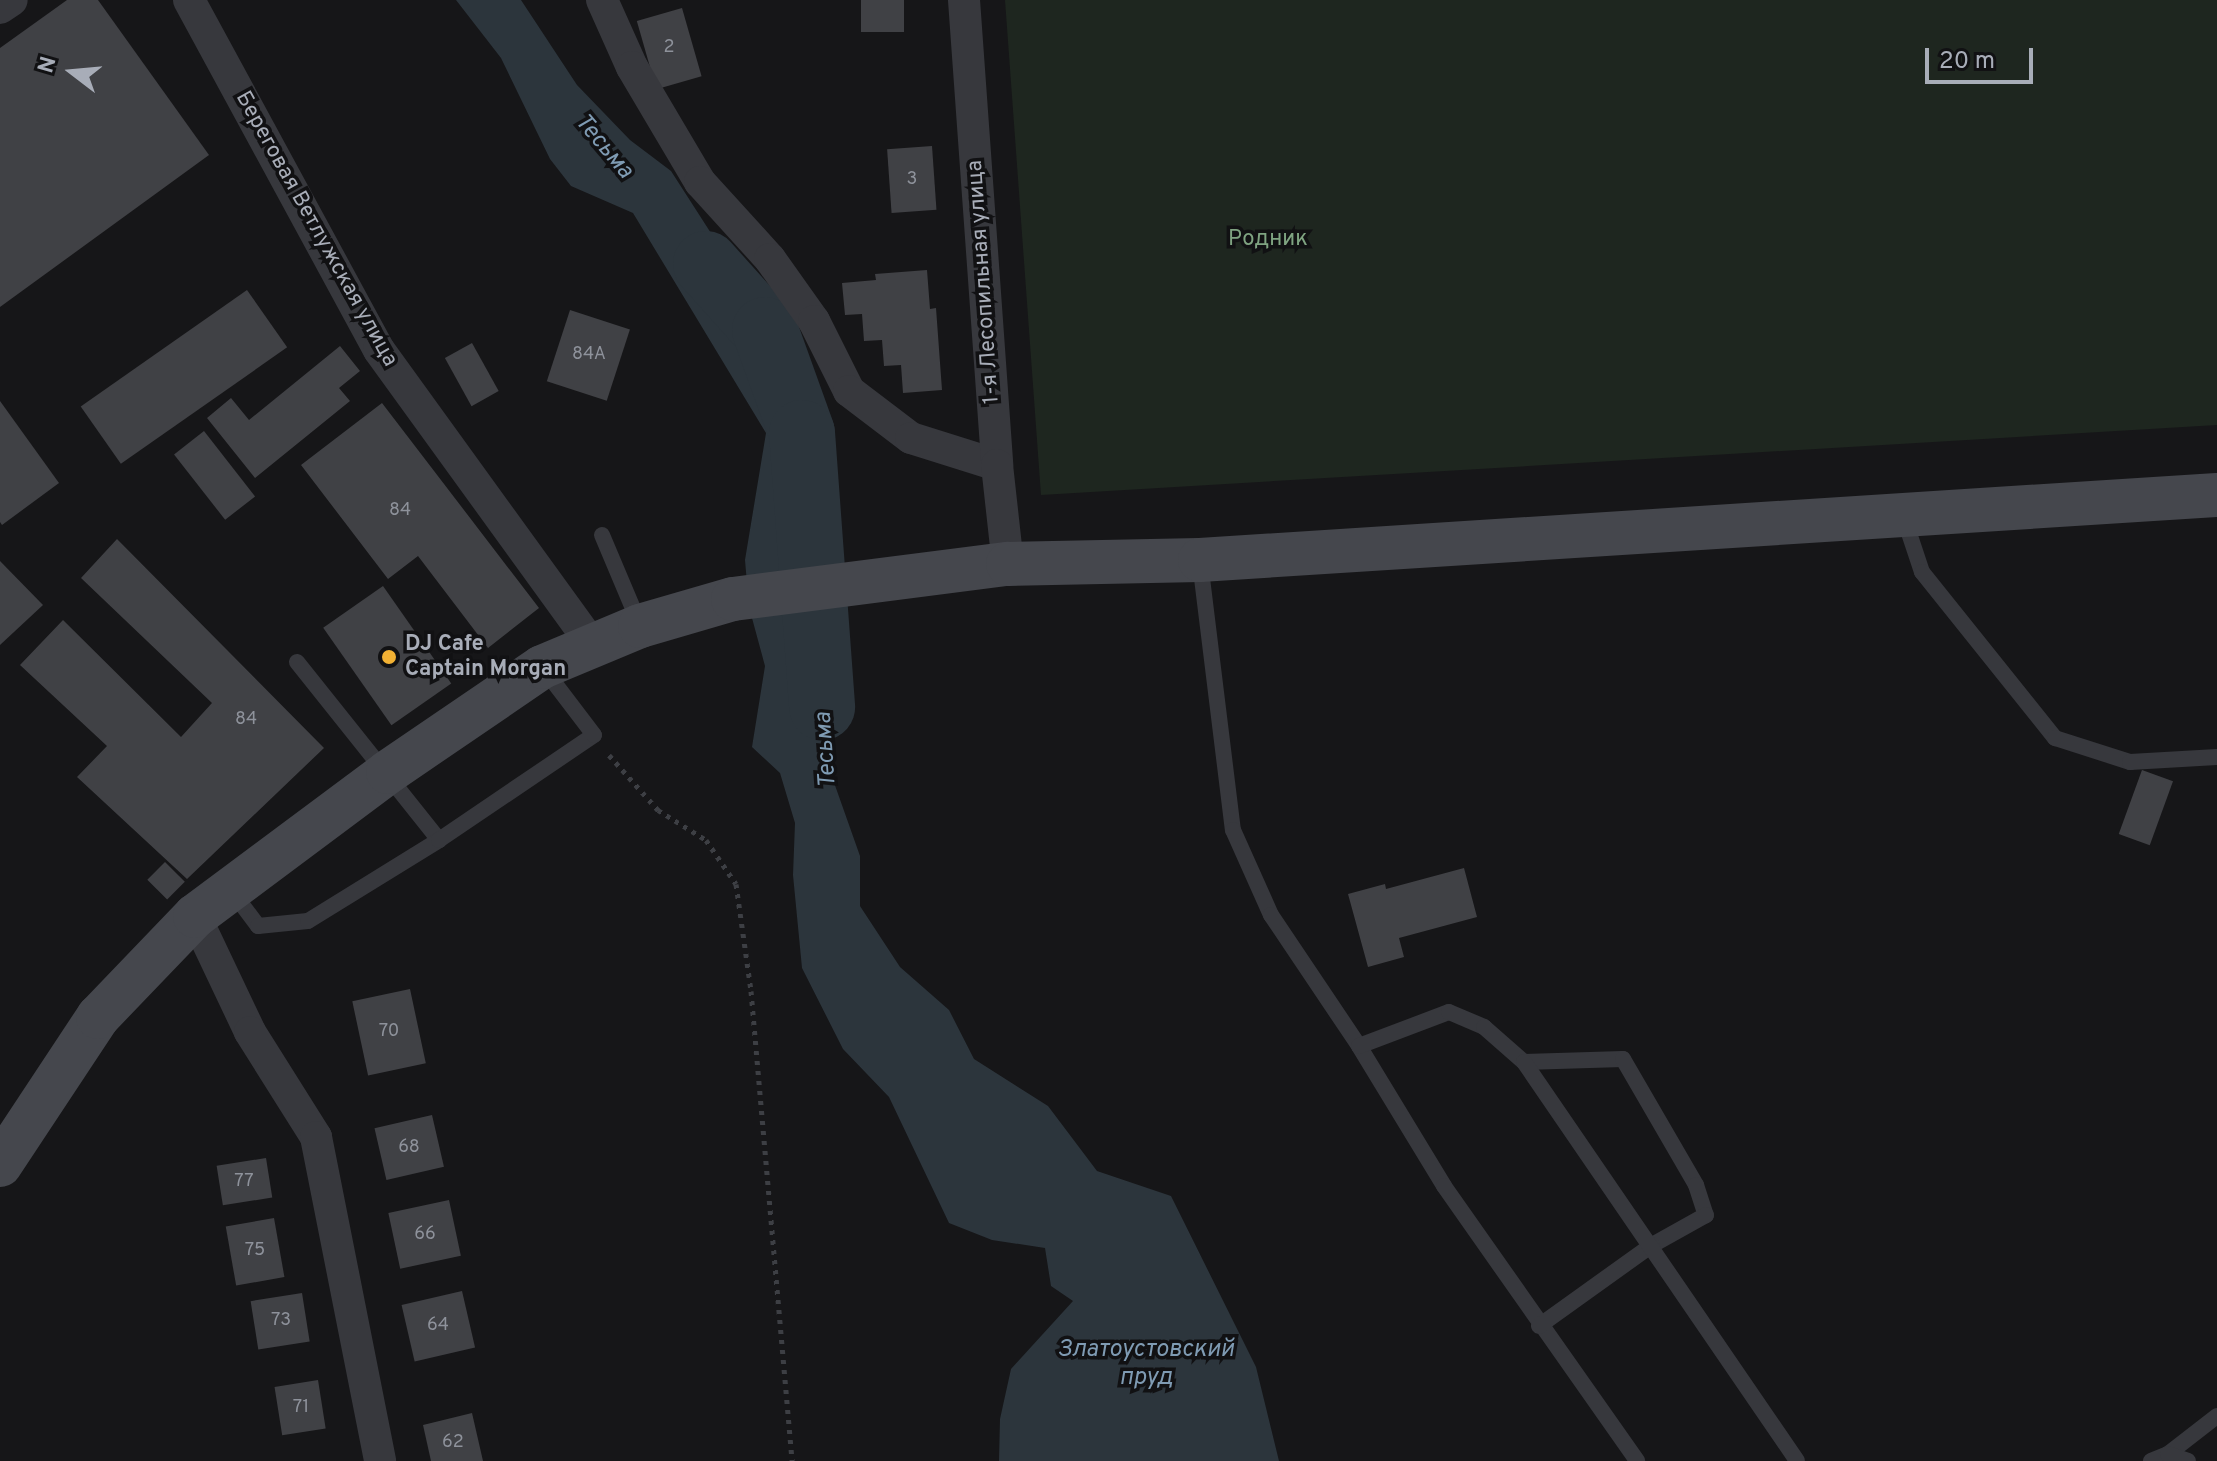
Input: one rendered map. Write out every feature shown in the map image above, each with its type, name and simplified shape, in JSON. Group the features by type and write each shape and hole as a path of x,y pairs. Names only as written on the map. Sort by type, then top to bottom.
{"main road":[{"path":"0,1165 98,1017 195,916 388,772 542,667 640,626 733,599 1008,564 1200,560 2217,495"}],"street":[{"path":"0,8 12,0"},
{"name":"Береговая Ветлужская улица","path":"189,0 379,350 593,646"},
{"path":"602,0 632,67 700,182 779,271 814,321 849,391 911,438 997,465"},
{"name":"1-я Лесопильная улица","path":"964,0 997,465 1008,564"},
{"path":"195,916 250,1032 316,1137 380,1461"}],"lane":[{"path":"1903,513 1922,572 2055,738 2130,762 2217,757"},
{"path":"602,535 640,626"},
{"path":"1200,560 1233,830 1271,915 1359,1046 1444,1186 1539,1326 1637,1461"},
{"path":"297,662 388,772 439,840"},
{"path":"230,889 258,926 308,921 439,840 594,735 542,667"},
{"path":"1359,1046 1449,1012 1484,1027 1524,1062 1797,1461"},
{"path":"1524,1062 1623,1059 1696,1185 1706,1215 1652,1245 1539,1326"},
{"path":"2151,1461 2168,1454 2217,1416"},
{"path":"2168,1454 2188,1461"}],"path":[{"path":"594,735 658,810 706,840 736,884 751,991 792,1461"}],"green space":[{"name":"Родник","path":"1005,0 2217,0 2217,425 1041,495"}],"water":[{"name":"Златоустовский пруд","path":"456,0 521,0 577,85 630,140 671,171 727,258 758,284 766,333 776,360 791,381 803,482 802,531 813,608 829,677 827,725 831,774 860,856 860,906 900,967 949,1010 974,1059 1048,1106 1097,1171 1171,1196 1256,1367 1279,1461 999,1461 1000,1419 1011,1369 1073,1301 1051,1286 1045,1248 992,1240 949,1223 889,1097 843,1049 802,968 793,875 795,823 780,773 752,747 765,666 749,607 745,560 766,433 633,213 571,186 550,159 501,58"}],"building":[{"path":"67,0 98,0 209,155 0,307 0,48"},
{"path":"861,0 904,0 904,32 861,32"},
{"path":"682,8 702,76 656,89 637,21"},
{"path":"932,146 936,210 892,213 887,149"},
{"path":"927,270 930,309 936,308 942,390 903,393 901,365 884,366 882,340 864,341 862,314 845,315 842,283 876,280 875,274"},
{"path":"247,290 287,347 121,464 81,406"},
{"path":"570,310 630,329 607,401 547,381"},
{"path":"472,343 499,391 472,406 445,358"},
{"path":"340,346 360,371 339,388 350,401 255,478 207,418 231,398 249,420"},
{"path":"0,401 59,483 2,525 0,522"},
{"path":"382,403 539,608 488,648 418,556 388,579 301,465"},
{"path":"204,431 255,496 225,520 174,454"},
{"path":"117,539 324,748 187,879 77,777 107,746 20,665 63,620 181,737 212,703 81,578"},
{"path":"0,561 43,605 0,645"},
{"name":"DJ Cafe Captain Morgan","path":"383,586 451,683 391,725 323,628"},
{"path":"2142,770 2173,781 2150,845 2119,834"},
{"path":"165,862 185,882 167,899 147,880"},
{"path":"1464,868 1477,917 1399,938 1404,957 1368,967 1348,894 1385,884 1386,889"},
{"path":"410,989 426,1063 368,1076 352,1001"},
{"path":"432,1115 444,1167 386,1180 375,1128"},
{"path":"266,1158 272,1198 223,1205 217,1166"},
{"path":"449,1200 461,1256 400,1269 388,1213"},
{"path":"274,1218 284,1277 236,1286 226,1227"},
{"path":"462,1291 475,1348 415,1361 402,1305"},
{"path":"302,1293 310,1341 258,1350 251,1301"},
{"path":"318,1380 326,1428 282,1435 275,1387"},
{"path":"472,1413 483,1461 431,1461 423,1425"}],"waterway":[{"name":"Тесьма","path":"706,264 765,330 802,433 822,707"}],"place":[{"name":"DJ Cafe Captain Morgan","path":"389,657"}]}
